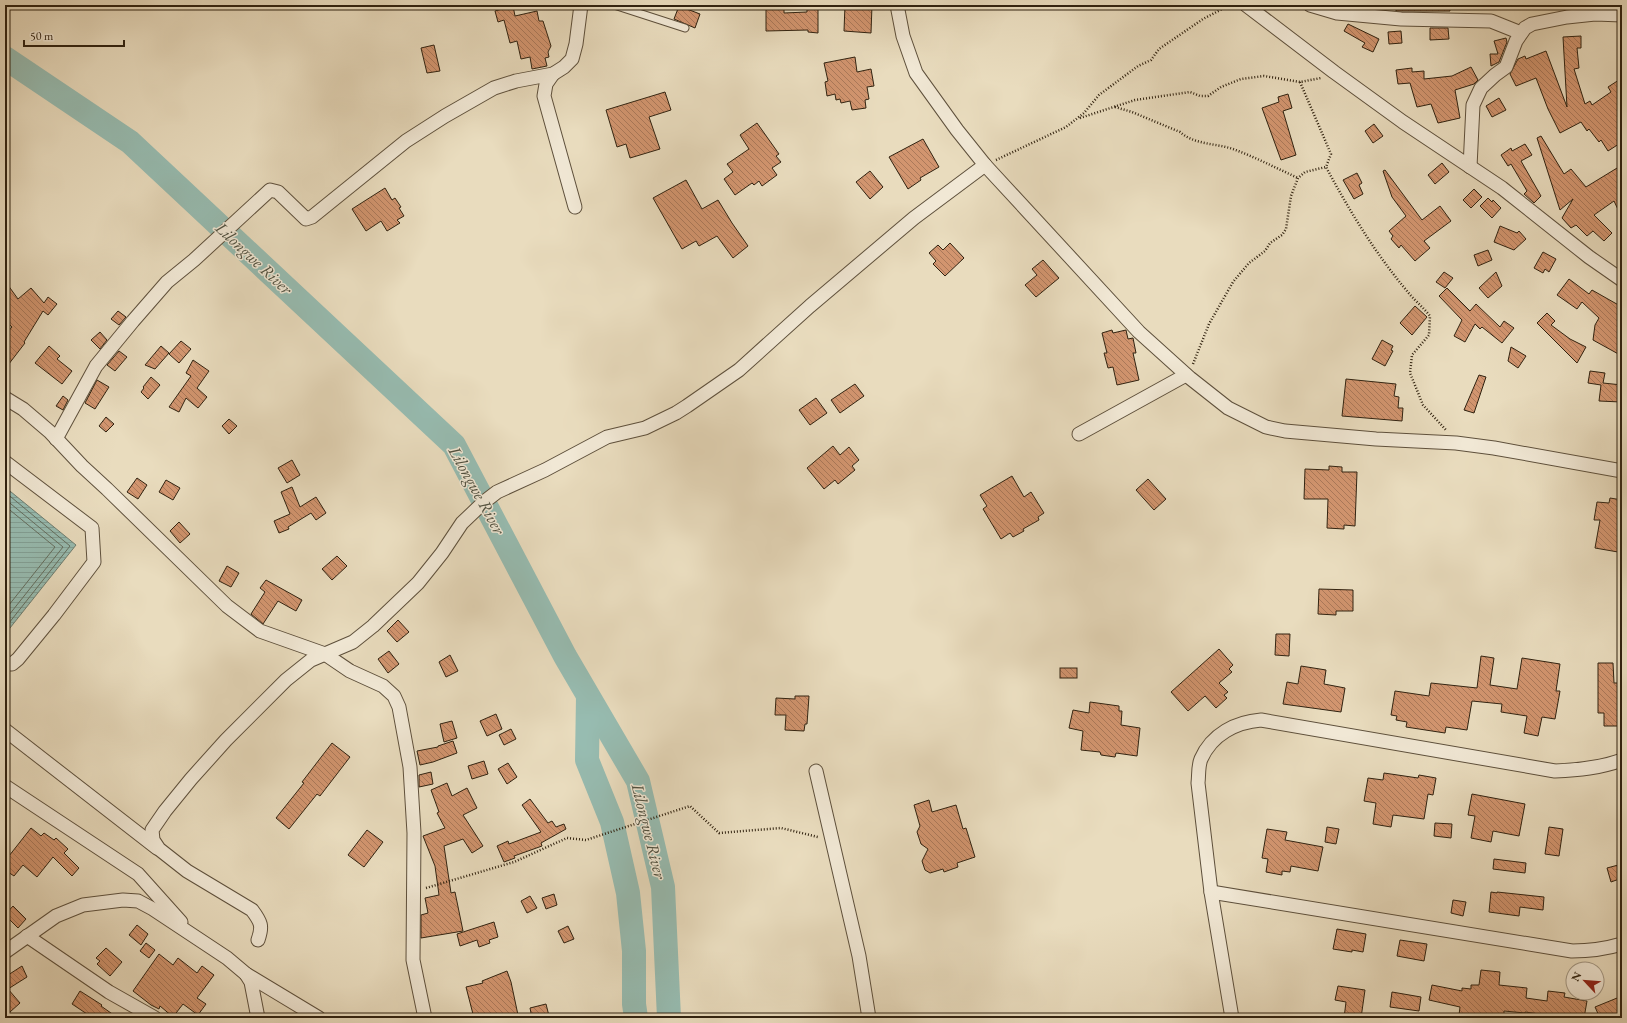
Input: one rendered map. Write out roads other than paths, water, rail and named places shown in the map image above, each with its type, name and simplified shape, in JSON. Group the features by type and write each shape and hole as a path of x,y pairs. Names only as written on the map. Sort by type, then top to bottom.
{"street":[{"path":"56,439 96,366 133,321 168,282 270,190 278,192 306,219 312,217 406,141 445,116 494,88 516,81 553,74 564,67 572,58 576,44 581,5"},
{"path":"897,5 903,36 916,73 984,165 1139,332 1186,375 1228,408 1266,427 1285,431 1456,443 1622,471"},
{"path":"1246,5 1334,72 1502,188 1589,257 1622,280"},
{"path":"1310,5 1337,13 1394,18 1491,21 1521,34"},
{"path":"1470,166 1473,105 1481,88 1506,67 1513,48 1525,28 1532,24 1567,17 1595,14 1622,15"},
{"path":"553,74 546,84 544,96 575,208"},
{"path":"158,849 153,840 152,830 165,811 191,779 226,740 286,680 311,660 353,642 373,626 418,583 442,553 462,523 484,502 497,492 551,467 607,437 644,428 676,413 687,406 739,370 914,218 984,165"},
{"path":"1079,434 1186,375"},
{"path":"5,398 23,409 56,439 227,606 260,631 325,654 350,671 383,686 394,696 399,708 410,767 414,833 413,960 425,1018"},
{"path":"5,462 92,528 94,562 18,660 12,664 5,664"},
{"path":"1232,1018 1211,892 1198,783 1201,759 1208,747 1218,735 1246,721 1262,720 1555,771 1605,766 1622,760"},
{"path":"5,730 187,871 252,910 260,919 262,930 258,940"},
{"path":"816,771 859,956 869,1018"},
{"path":"5,786 138,874 194,936"},
{"path":"1211,892 1572,951 1606,949 1622,944"},
{"path":"8,945 27,936 56,916 83,905 123,900 138,902 148,906 194,936 227,958 246,974 319,1018"},
{"path":"27,936 109,992 155,1018"},
{"path":"246,974 251,982 258,1018"}],"lane":[{"path":"614,5 685,28"}],"water":[{"path":"5,487 76,545 6,633 5,633"}],"waterway":[{"name":"Lilongwe River","path":"5,58 130,142 454,445 565,656 638,781 663,887 669,1018"},
{"path":"588,697 587,760 612,822 628,893 634,951 634,1004 636,1018"}]}
